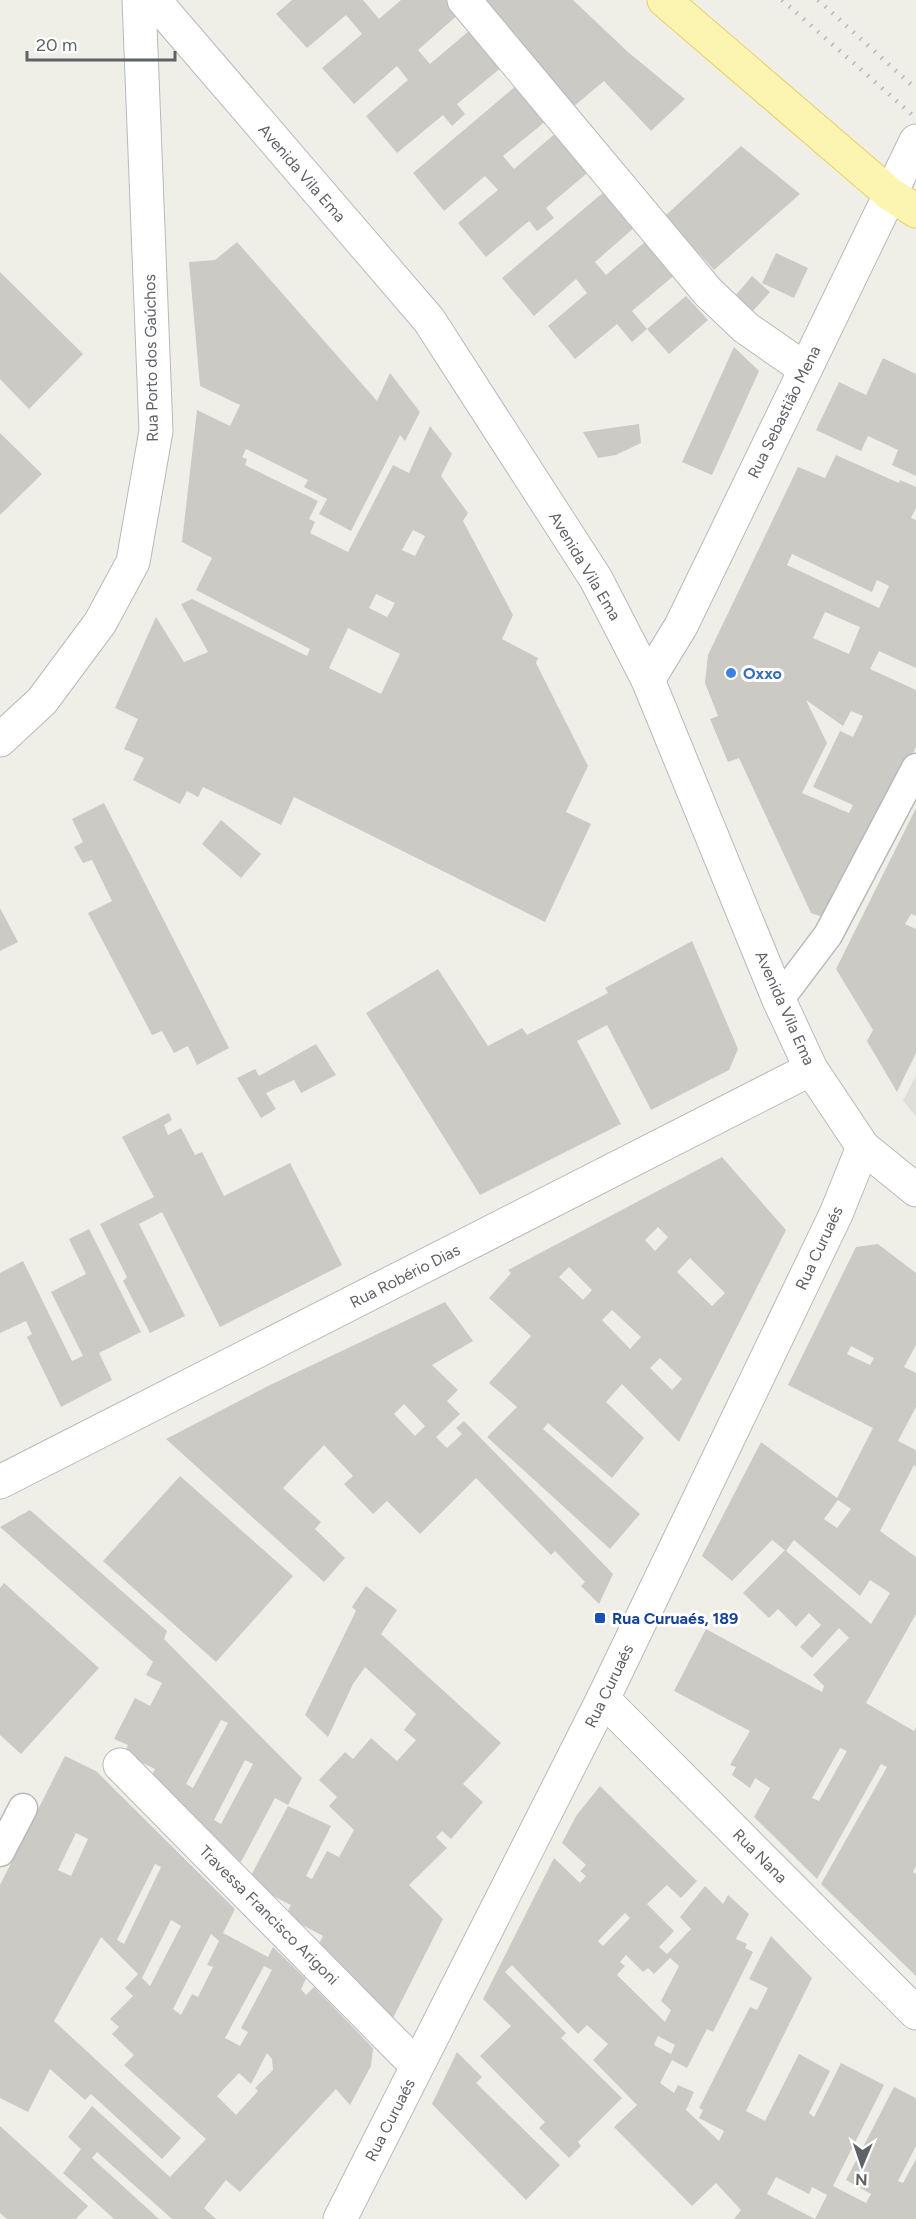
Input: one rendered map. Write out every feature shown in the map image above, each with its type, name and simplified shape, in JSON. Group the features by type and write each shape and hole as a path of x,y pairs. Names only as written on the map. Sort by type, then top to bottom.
{"main road":[{"path":"664,0 903,203"}],"street":[{"name":"Rua Porto dos Gaúchos","path":"0,740 42,701 100,623 133,562 145,501 156,431 139,0"},
{"name":"Avenida Vila Ema","path":"154,0 429,320 597,579 648,681 779,1000 811,1069 863,1147 916,1190"},
{"path":"464,0 708,292 746,328 805,369"},
{"name":"Rua Sebastião Mena","path":"648,681 681,626 805,369 903,203 916,141"},
{"name":"Rua Robério Dias","path":"0,1482 811,1069"},
{"name":"Rua Curuaés","path":"340,2219 603,1699 836,1214 863,1147"},
{"name":"Rua Nana","path":"603,1699 916,2013"},
{"name":"Travessa Francisco Arigoni","path":"120,1765 417,2066"}],"lane":[{"path":"779,1000 828,935 916,768"},
{"path":"0,1852 23,1808"}],"shaded area":[{"path":"916,1075 916,1116 903,1101"}],"building":[{"path":"292,0 363,0 379,19 401,0 447,0 460,13 418,50 430,64 470,30 502,67 457,104 465,114 452,126 443,115 397,153 366,116 408,80 397,66 354,104 322,68 362,34 346,15 307,48 276,14"},
{"path":"481,0 573,0 628,52 685,99 651,131 604,81 573,107"},
{"path":"517,85 546,121 503,156 514,169 557,132 592,169 546,208 554,218 537,231 529,221 486,257 458,223 498,190 485,176 444,211 413,173"},
{"path":"741,146 800,194 714,270 665,216"},
{"path":"605,191 635,227 595,262 606,275 646,241 677,273 632,311 647,329 632,342 617,324 575,359 548,326 587,293 576,279 534,316 502,278"},
{"path":"237,242 377,401 390,373 420,412 405,441 400,435 351,531 319,514 327,499 304,487 308,480 246,449 242,457 247,459 245,465 318,501 309,519 315,522 310,533 348,552 393,465 409,473 430,426 452,454 441,476 468,513 463,521 513,615 502,639 538,658 536,663 588,766 566,812 591,824 545,922 294,797 281,825 203,787 198,797 187,791 180,804 133,780 144,758 124,749 138,719 115,708 156,617 184,662 208,652 181,604 192,599 307,656 310,649 196,590 212,558 182,542 197,410 230,426 240,405 200,386 189,262 215,260","holes":["413,530 425,536 415,556 402,550","376,594 395,603 387,617 369,608","348,628 400,654 381,694 329,668"]},
{"path":"776,253 808,268 794,298 762,283"},
{"path":"0,272 83,354 29,409 0,379"},
{"path":"752,276 770,292 753,311 735,296"},
{"path":"686,296 708,320 669,354 647,329"},
{"path":"734,347 759,371 712,475 682,462"},
{"path":"883,358 916,374 916,476 892,465 898,450 868,436 861,451 816,430 839,382 866,395"},
{"path":"639,424 641,443 616,455 598,458 583,432"},
{"path":"0,433 42,474 0,515"},
{"path":"836,455 899,483 900,480 916,487 916,508 911,518 916,520 916,668 879,651 870,669 916,690 916,747 831,920 811,913 739,758 728,762 710,719 718,716 705,683 708,655 798,467 825,478","holes":["792,554 872,592 877,580 889,586 879,608 787,565","825,612 860,627 849,654 813,638","806,700 843,726 851,711 863,716 853,737 840,731 813,787 853,805 849,813 802,793 827,743"]},
{"path":"104,803 229,1048 197,1065 188,1046 174,1053 162,1031 152,1035 88,913 112,901 92,860 83,863 74,847 83,842 72,819"},
{"path":"916,808 916,916 911,914 905,924 916,929 916,1053 897,1092 867,1041 873,1030 836,969"},
{"path":"221,820 261,854 241,878 202,844"},
{"path":"0,908 18,942 0,951"},
{"path":"692,941 738,1049 729,1070 651,1110 607,1025 577,1041 621,1124 480,1195 366,1013 438,969 488,1046 522,1028 527,1035 608,993 605,988"},
{"path":"316,1044 336,1075 301,1093 294,1080 266,1093 276,1109 261,1118 237,1078 255,1069 259,1076"},
{"path":"169,1113 172,1120 164,1125 168,1135 181,1128 195,1155 202,1152 224,1196 290,1163 342,1265 220,1327 162,1212 139,1224 185,1316 150,1333 123,1281 127,1277 100,1224 154,1197 122,1137"},
{"path":"722,1157 786,1230 679,1442 622,1384 606,1402 644,1438 612,1478 548,1423 543,1429 640,1514 610,1549 487,1437 517,1407 489,1383 531,1336 489,1298 511,1273 508,1270","holes":["658,1227 668,1237 655,1251 645,1240","690,1258 725,1293 712,1306 677,1272","569,1267 592,1290 583,1300 559,1277","612,1310 641,1337 630,1349 602,1320","660,1358 682,1379 672,1390 650,1368"]},
{"path":"89,1229 141,1332 99,1353 112,1380 61,1407 27,1337 32,1334 26,1321 0,1333 0,1273 23,1261 72,1361 83,1356 51,1292 86,1274 69,1239"},
{"path":"878,1244 916,1273 916,1345 904,1367 916,1373 916,1407 898,1441 916,1450 916,1467 914,1465 880,1531 916,1557 916,1614 866,1703 914,1731 916,1727 916,1866 913,1872 916,1874 916,1976 821,1884 887,1767 881,1764 817,1879 754,1817 770,1788 755,1778 750,1788 732,1775 736,1767 730,1765 750,1731 674,1691 706,1629 822,1692 824,1686 813,1675 849,1638 839,1628 812,1658 800,1647 821,1625 809,1613 796,1627 778,1609 769,1618 743,1593 785,1550 772,1540 732,1581 702,1556 761,1442 837,1498 873,1428 788,1385 856,1247","holes":["851,1346 874,1358 870,1365 847,1354","838,1500 851,1509 837,1528 824,1519","794,1540 860,1596 870,1580 890,1593 871,1624 786,1551","840,1748 847,1751 819,1801 812,1798"]},
{"path":"445,1302 473,1341 432,1365 458,1390 447,1401 460,1414 436,1437 447,1448 462,1434 456,1428 464,1421 559,1518 613,1574 599,1604 581,1586 585,1582 555,1551 551,1555 476,1478 420,1534 387,1501 373,1514 344,1484 353,1476 324,1445 283,1488 321,1522 315,1529 345,1558 324,1582 166,1439 270,1385","holes":["404,1404 425,1426 415,1436 394,1414"]},
{"path":"180,1476 293,1576 216,1662 103,1561"},
{"path":"30,1510 167,1631 164,1639 302,1778 288,1805 275,1798 241,1862 210,1846 146,1786 155,1769 124,1754 128,1745 114,1739 135,1698 150,1706 162,1683 146,1675 153,1662 0,1527","holes":["221,1720 228,1723 193,1788 186,1784","245,1760 253,1764 221,1824 214,1820"]},
{"path":"4,1583 99,1668 21,1754 0,1735 0,1588"},
{"path":"366,1586 397,1610 381,1634 501,1743 463,1784 483,1802 451,1839 442,1831 436,1837 447,1848 409,1885 443,1919 392,2020 314,1953 323,1936 285,1916 291,1905 247,1883 288,1806 331,1826 306,1876 312,1879 327,1851 339,1857 354,1830 329,1806 337,1797 319,1780 345,1752 353,1759 371,1738 397,1761 416,1740 404,1730 416,1714 365,1667 353,1684 328,1737 305,1715 356,1611 352,1607"},
{"path":"65,1756 96,1771 235,1909 223,1933 268,1957 273,1947 306,1979 301,1989 306,1995 314,1987 373,2048 371,2066 350,2105 336,2089 240,2192 226,2180 204,2208 216,2219 172,2219 97,2152 92,2158 159,2219 114,2219 63,2173 81,2149 68,2137 92,2106 170,2177 206,2139 124,2065 134,2055 112,2034 119,2027 110,2019 133,1996 125,1988 138,1974 101,1937 54,2021 181,2138 162,2159 91,2094 85,2100 50,2069 28,2112 0,2098 0,1885","holes":["76,1833 88,1839 71,1876 58,1870","155,1864 161,1867 124,1944 117,1940","171,1920 181,1926 150,1986 142,1978","211,1934 219,1941 207,1965 213,1967 198,1997 192,1994 181,2015 173,2009","264,1966 272,1970 241,2028 248,2032 240,2046 225,2038","267,2053 272,2059 273,2070 255,2088 258,2091 236,2115 217,2096 239,2073 251,2084"]},
{"path":"600,1786 697,1881 681,1898 667,1885 647,1904 674,1931 659,1947 667,1954 691,1929 680,1917 705,1886 723,1904 728,1895 749,1914 736,1939 747,1944 745,1948 753,1952 713,2032 707,2029 687,2068 672,2060 660,2083 674,2093 678,2085 694,2092 686,2110 719,2141 724,2131 699,2118 703,2110 699,2108 750,2007 757,2010 768,1988 749,1979 771,1936 812,1978 746,2111 765,2121 799,2054 830,2071 809,2113 814,2117 841,2063 884,2085 833,2186 866,2203 871,2194 846,2180 894,2087 916,2098 916,2146 898,2181 903,2183 916,2159 916,2219 815,2219 734,2219 741,2210 716,2183 692,2206 614,2127 637,2105 593,2060 608,2044 587,2025 578,2034 512,1965 505,1972 566,2033 561,2038 622,2098 578,2142 581,2146 569,2158 539,2128 545,2122 480,2056 511,2026 483,1999 554,1858 580,1883 586,1876 580,1871 586,1865 562,1843 576,1816","holes":["625,1913 630,1918 603,1946 598,1941","626,1955 643,1972 648,1968 654,1974 670,1958 679,1966 661,2001 671,2010 665,2022 617,1975 625,1966 620,1962","658,2036 675,2045 671,2054 654,2045","776,2177 809,2194 812,2187 827,2195 815,2219 767,2194"]},
{"path":"457,2052 482,2077 476,2083 560,2165 526,2200 432,2104"},
{"path":"0,2126 88,2206 76,2219 7,2219 0,2213"}],"railway":[{"path":"782,0 916,118"},
{"path":"818,0 916,89"}],"place":[{"name":"Oxxo","path":"731,673"},
{"name":"Rua Curuaés, 189","path":"600,1618"}]}
